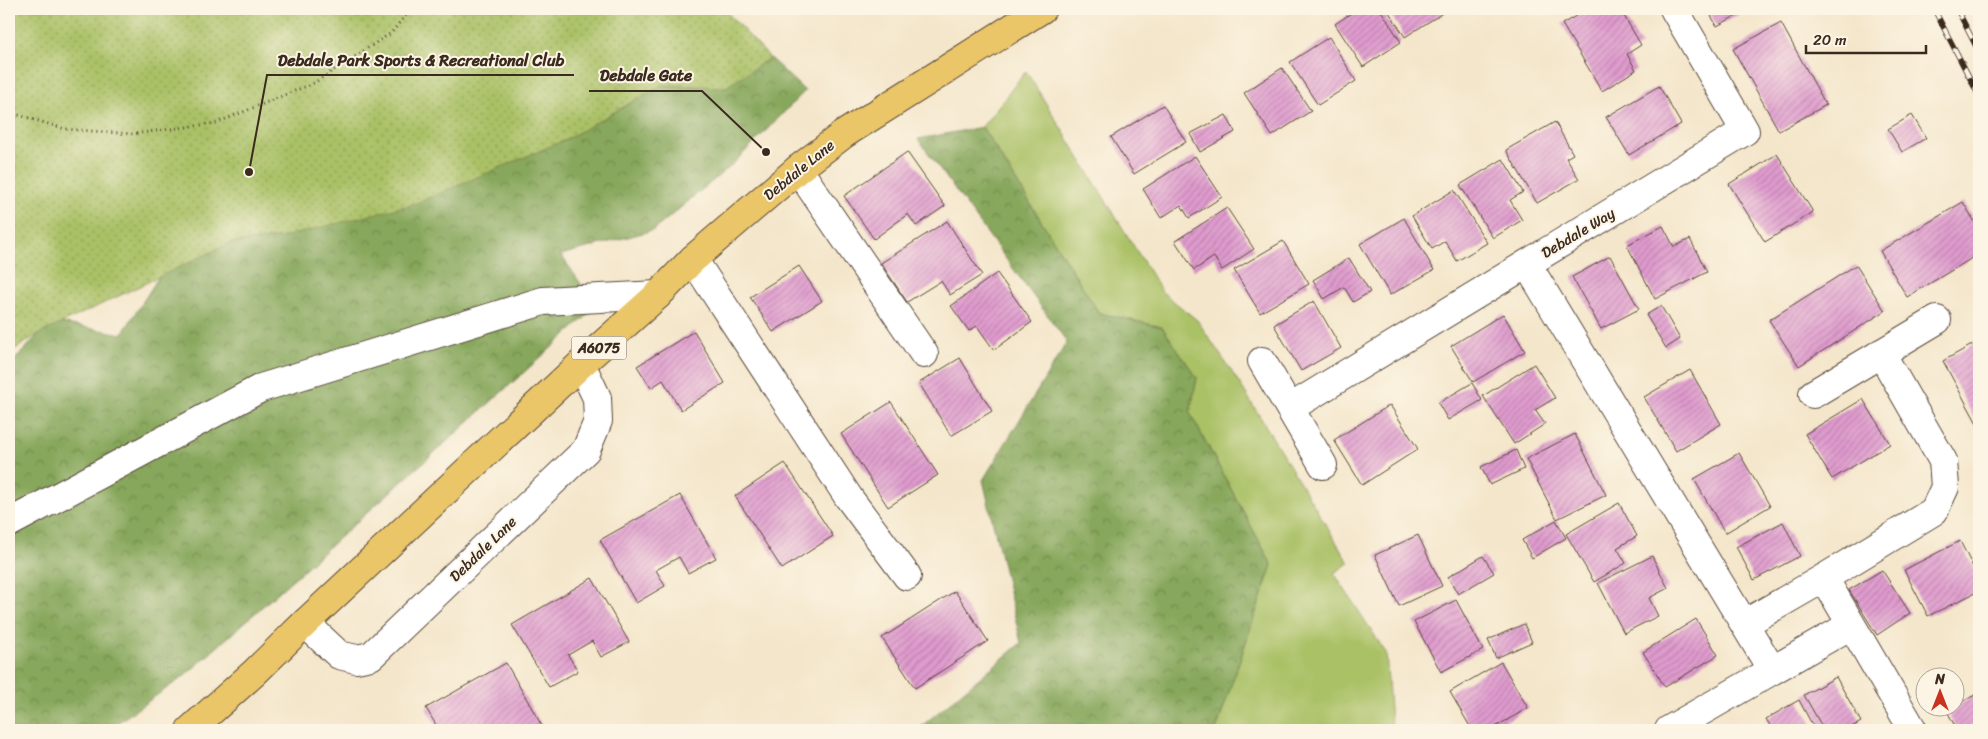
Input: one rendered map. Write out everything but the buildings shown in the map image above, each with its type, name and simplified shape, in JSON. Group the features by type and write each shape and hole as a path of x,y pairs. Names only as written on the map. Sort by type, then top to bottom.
{"main road":[{"name":"Debdale Lane","path":"190,730 254,673 304,623 581,364 658,295 693,259 798,169 844,134 1042,9"}],"street":[{"name":"Debdale Way","path":"1290,408 1745,132 1674,9"},
{"path":"798,169 924,354"},
{"path":"693,259 849,498 907,576"},
{"path":"1527,264 1746,623 1772,670"},
{"path":"9,523 261,388 543,301 658,295"},
{"path":"1813,394 1937,320"},
{"path":"1746,623 1934,512 1945,487 1943,461 1881,353"},
{"path":"1262,361 1323,465"},
{"name":"Debdale Lane","path":"304,623 339,655 356,659 371,656 586,450 598,421 597,398 581,364"},
{"path":"1824,578 1913,730"},
{"path":"1669,730 1851,624"}],"path":[{"path":"9,112 65,129 133,134 216,123 314,83 391,33 411,9"}],"green space":[{"path":"9,9 724,9 770,58 726,87 662,85 565,140 414,204 284,237 230,243 39,334 9,353"},
{"path":"770,58 805,91 734,163 654,230 561,255 597,307 186,675 107,730 9,730 9,366 39,334 60,323 122,334 160,275 230,243 284,237 565,140 662,85 726,87"},
{"path":"1026,71 1162,292 1197,320 1240,384 1349,563 1334,573 1386,653 1391,722 1396,730 1216,730 1272,565 1190,413 1197,378 1162,327 1099,313 982,127"},
{"path":"982,127 1099,313 1162,327 1197,378 1190,413 1272,565 1216,730 917,730 1021,643 983,480 1067,342 918,139"}],"railway":[{"path":"1934,9 1979,96"},
{"path":"1957,9 1979,52"}],"place":[{"name":"Debdale Gate","path":"766,152"},
{"name":"Debdale Park Sports & Recreational Club","path":"249,172"}]}
